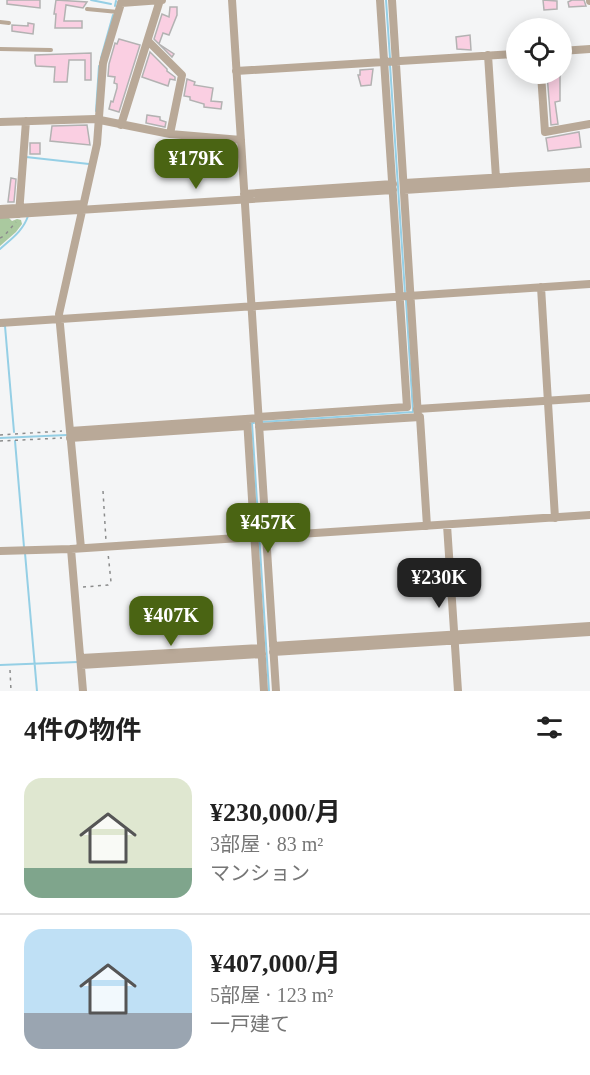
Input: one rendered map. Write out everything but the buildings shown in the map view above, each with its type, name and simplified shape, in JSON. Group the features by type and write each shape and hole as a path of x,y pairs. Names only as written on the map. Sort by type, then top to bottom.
{"street":[{"path":"81,548 59,320 97,144 103,63 121,1 161,0 121,125"},
{"path":"232,0 259,427 264,691"},
{"path":"70,435 407,407 380,0"},
{"path":"392,0 426,526"},
{"path":"148,41 182,75 170,134"},
{"path":"572,50 590,49"},
{"path":"236,71 506,54"},
{"path":"488,55 496,178"},
{"path":"542,84 544,132 590,124"},
{"path":"0,122 99,120 170,134 241,140"},
{"path":"19,211 26,121"},
{"path":"404,187 590,172"},
{"path":"404,187 590,177"},
{"path":"0,215 19,211 393,187"},
{"path":"0,209 19,211"},
{"path":"0,323 590,284"},
{"path":"541,288 555,518"},
{"path":"259,427 590,398"},
{"path":"548,403 590,403"},
{"path":"247,422 276,691"},
{"path":"0,551 107,547 590,515"},
{"path":"447,525 458,691"},
{"path":"71,549 83,691"},
{"path":"454,638 590,626"},
{"path":"273,649 590,632"},
{"path":"81,661 262,651"}],"lane":[{"path":"87,9 118,12"},
{"path":"0,22 9,24"},
{"path":"0,49 51,50"}],"path":[{"path":"0,238 19,217 19,211"},
{"path":"0,435 70,435"},
{"path":"0,441 70,435"},
{"path":"74,588 108,585 111,582 103,491"},
{"path":"10,670 11,691"}],"green space":[{"path":"0,218 9,218 12,221 21,220 22,224 0,246"}],"waterway":[{"path":"91,0 111,4"},
{"path":"386,0 390,58"},
{"path":"115,6 116,1"},
{"path":"101,58 113,15"},
{"path":"390,65 405,293"},
{"path":"96,111 99,66"},
{"path":"26,157 89,164"},
{"path":"0,249 20,230 28,216"},
{"path":"261,422 413,412 406,300"},
{"path":"3,326 5,326 14,432"},
{"path":"254,423 252,423 269,691"},
{"path":"0,438 67,435"},
{"path":"15,441 24,547"},
{"path":"25,553 37,691"},
{"path":"0,665 78,662"}]}
